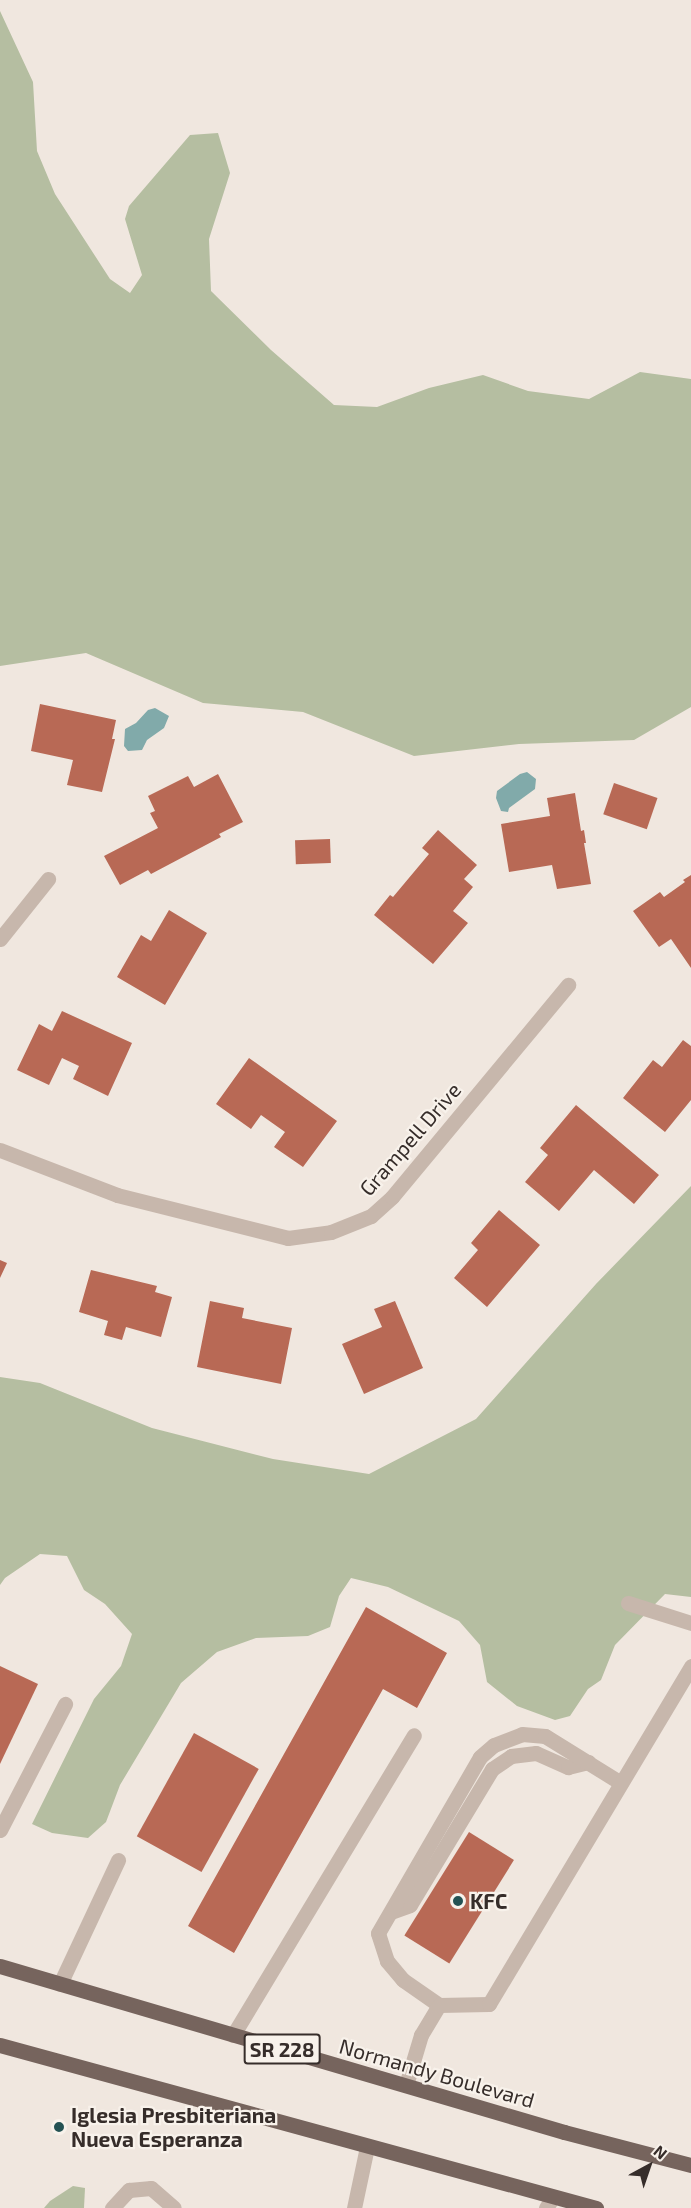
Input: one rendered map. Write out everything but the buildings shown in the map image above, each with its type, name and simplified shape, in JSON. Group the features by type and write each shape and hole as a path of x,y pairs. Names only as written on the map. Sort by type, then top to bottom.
{"main road":[{"name":"Normandy Boulevard","path":"0,1966 564,2132 691,2165"},
{"path":"0,2045 367,2148 550,2203 596,2208"}],"street":[{"path":"0,939 48,879"},
{"name":"Grampell Drive","path":"0,1150 128,1198 288,1238 331,1233 371,1216 392,1197 568,985"},
{"path":"628,1603 691,1623"},
{"path":"621,1783 545,1736 522,1734 494,1745 480,1757 378,1933 387,1961 403,1980 439,2005 489,2004 621,1783 691,1665"},
{"path":"0,1830 65,1704"},
{"path":"233,2035 414,1735"},
{"path":"60,1984 118,1860"},
{"path":"406,2085 421,2035 439,2005"},
{"path":"354,2208 367,2148"},
{"path":"112,2208 129,2190 151,2188 174,2208"}],"green space":[{"path":"0,11 33,82 37,151 55,194 110,279 130,293 142,275 125,219 129,206 190,135 218,133 230,173 209,239 211,291 271,350 334,405 377,407 429,388 483,375 528,391 589,399 640,372 691,379 691,707 634,740 519,744 414,756 303,712 203,703 86,653 0,666"},
{"path":"691,1186 691,1597 665,1594 615,1645 601,1680 588,1689 570,1716 555,1720 517,1706 487,1682 480,1645 459,1621 388,1587 351,1578 339,1596 330,1627 308,1636 256,1638 217,1652 181,1683 120,1785 106,1822 88,1838 52,1833 32,1824 94,1699 121,1666 132,1634 105,1604 84,1590 67,1556 40,1554 5,1578 0,1585 0,1377 40,1383 152,1428 273,1459 369,1474 476,1419 596,1284"},
{"path":"73,2186 85,2188 84,2208 44,2208 50,2201"}],"water":[{"path":"155,708 169,716 164,728 147,740 142,750 128,751 124,746 125,729 136,723 148,710"},
{"path":"527,772 536,779 535,789 509,808 508,812 501,811 496,798 497,791 520,774"}],"place":[{"name":"KFC","path":"458,1901"},
{"name":"Iglesia Presbiteriana Nueva Esperanza","path":"59,2127"}]}
